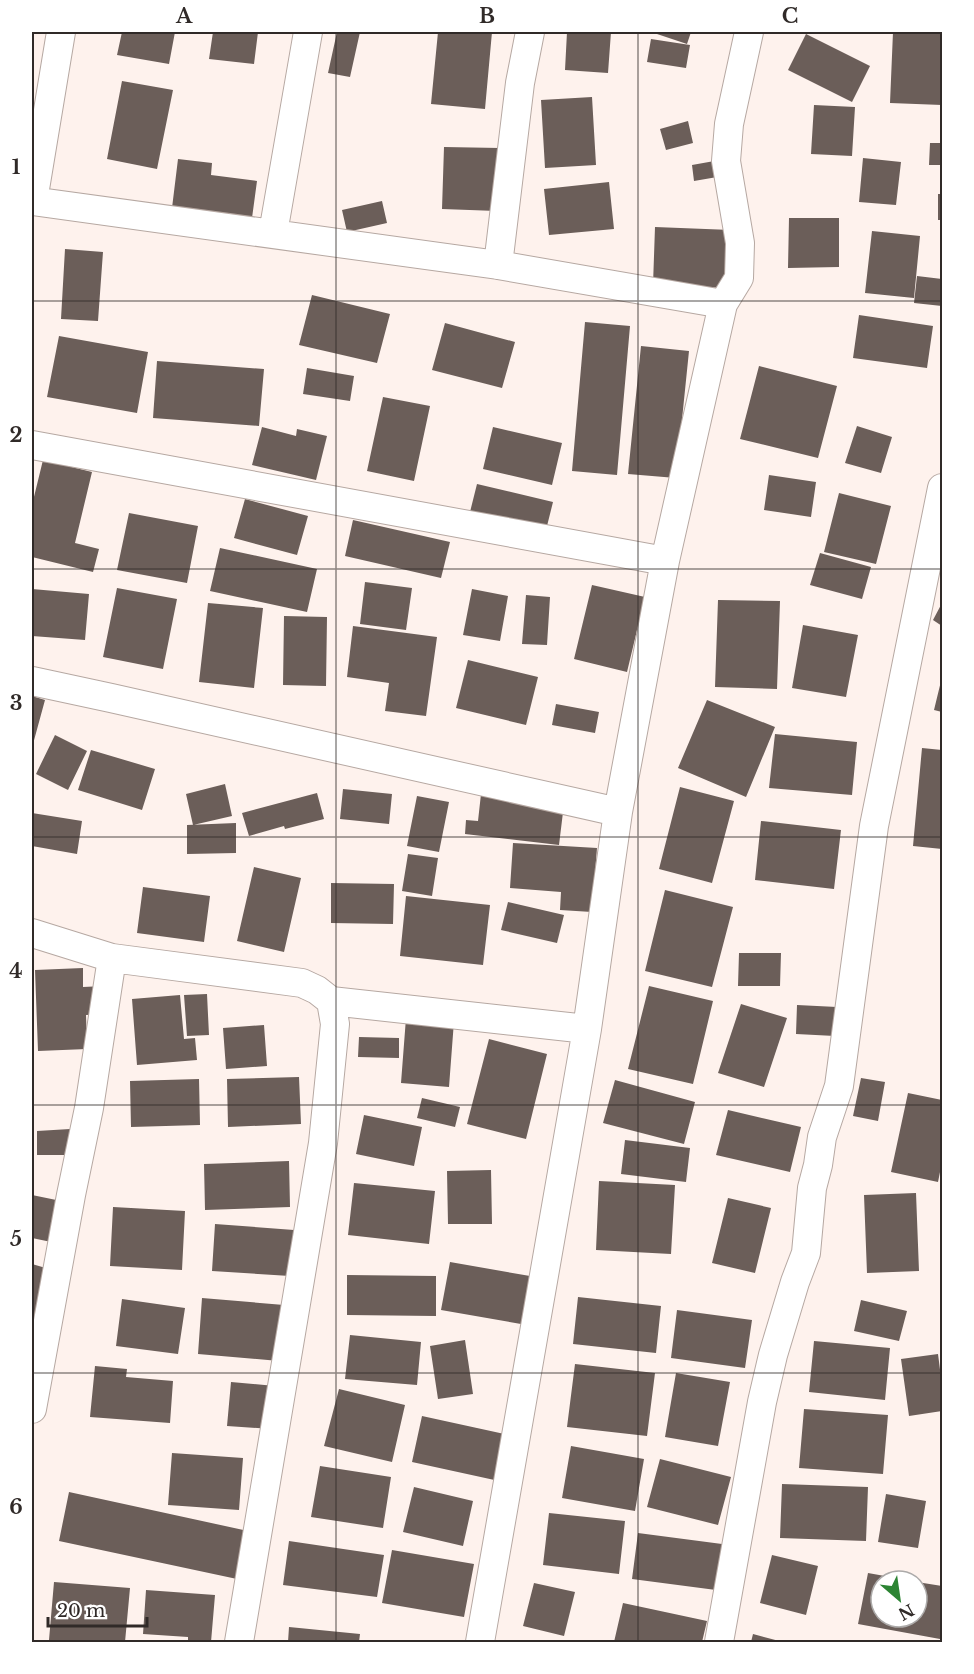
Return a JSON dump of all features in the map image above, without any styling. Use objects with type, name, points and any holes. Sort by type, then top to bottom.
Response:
[{"type":"street","points":[[61,32],[32,201],[498,265],[723,304]]},
{"type":"street","points":[[273,233],[308,32]]},
{"type":"street","points":[[498,265],[520,83],[530,32]]},
{"type":"street","points":[[480,1642],[587,1029],[618,812],[666,561],[723,304],[739,278],[741,243],[726,161],[729,124],[749,32]]},
{"type":"street","points":[[32,445],[666,561]]},
{"type":"street","points":[[719,1642],[772,1355],[806,1253],[812,1188],[822,1137],[839,1086],[874,826],[941,502]]},
{"type":"street","points":[[32,681],[618,812]]},
{"type":"street","points":[[32,933],[112,958],[302,983],[317,990],[331,1001],[587,1029]]},
{"type":"street","points":[[32,1409],[89,1108],[112,958]]},
{"type":"street","points":[[239,1642],[322,1143],[335,1024],[331,1001]]},
{"type":"building","points":[[122,32],[175,32],[169,64],[117,55]]},
{"type":"building","points":[[213,32],[258,32],[254,64],[209,59]]},
{"type":"building","points":[[337,32],[360,32],[350,77],[328,73]]},
{"type":"building","points":[[438,32],[492,32],[485,109],[431,104]]},
{"type":"building","points":[[567,32],[611,32],[608,73],[565,70]]},
{"type":"building","points":[[651,32],[691,32],[687,44]]},
{"type":"building","points":[[893,32],[942,32],[942,105],[890,103]]},
{"type":"building","points":[[806,34],[870,66],[852,102],[788,70]]},
{"type":"building","points":[[651,39],[690,45],[686,68],[647,62]]},
{"type":"building","points":[[122,81],[173,90],[157,169],[107,159]]},
{"type":"building","points":[[592,97],[596,165],[545,168],[541,100]]},
{"type":"building","points":[[814,105],[855,107],[852,156],[811,154]]},
{"type":"building","points":[[688,121],[693,143],[666,150],[660,129]]},
{"type":"building","points":[[930,143],[942,143],[942,165],[929,165]]},
{"type":"building","points":[[444,147],[500,148],[497,211],[442,209]]},
{"type":"building","points":[[863,158],[901,162],[896,205],[859,202]]},
{"type":"building","points":[[178,159],[212,163],[211,175],[257,181],[252,218],[172,208]]},
{"type":"building","points":[[720,160],[723,176],[694,181],[692,165]]},
{"type":"building","points":[[609,182],[614,229],[549,235],[544,189]]},
{"type":"building","points":[[938,194],[942,194],[942,220],[938,220]]},
{"type":"building","points":[[382,201],[387,223],[347,232],[342,210]]},
{"type":"building","points":[[789,218],[839,218],[839,267],[788,268]]},
{"type":"building","points":[[655,227],[731,230],[728,288],[653,285]]},
{"type":"building","points":[[872,231],[920,236],[914,298],[865,293]]},
{"type":"building","points":[[65,249],[103,252],[98,321],[61,319]]},
{"type":"building","points":[[917,276],[942,279],[942,306],[914,303]]},
{"type":"building","points":[[312,295],[390,314],[377,363],[299,345]]},
{"type":"building","points":[[859,315],[933,326],[927,368],[853,358]]},
{"type":"building","points":[[585,322],[630,326],[617,475],[572,471]]},
{"type":"building","points":[[445,323],[515,342],[502,388],[432,370]]},
{"type":"building","points":[[59,336],[148,352],[137,413],[47,397]]},
{"type":"building","points":[[641,346],[689,351],[676,478],[628,474]]},
{"type":"building","points":[[157,361],[264,369],[259,426],[153,418]]},
{"type":"building","points":[[759,366],[837,386],[818,458],[740,439]]},
{"type":"building","points":[[307,368],[354,376],[350,401],[303,394]]},
{"type":"building","points":[[383,397],[430,406],[414,481],[367,471]]},
{"type":"building","points":[[857,426],[892,437],[881,473],[845,463]]},
{"type":"building","points":[[262,427],[296,436],[297,429],[327,436],[316,480],[252,465]]},
{"type":"building","points":[[493,427],[562,443],[552,485],[483,469]]},
{"type":"building","points":[[43,460],[92,472],[75,543],[99,549],[93,572],[32,557],[32,505]]},
{"type":"building","points":[[769,475],[816,482],[811,517],[764,510]]},
{"type":"building","points":[[477,484],[553,502],[544,538],[468,520]]},
{"type":"building","points":[[839,493],[891,506],[876,564],[824,552]]},
{"type":"building","points":[[245,499],[308,516],[297,555],[234,538]]},
{"type":"building","points":[[129,513],[198,526],[187,583],[117,570]]},
{"type":"building","points":[[353,520],[450,542],[441,578],[345,556]]},
{"type":"building","points":[[220,548],[317,569],[307,612],[210,591]]},
{"type":"building","points":[[820,553],[871,567],[862,599],[810,585]]},
{"type":"building","points":[[365,582],[412,588],[406,630],[360,624]]},
{"type":"building","points":[[592,585],[645,597],[627,672],[574,659]]},
{"type":"building","points":[[117,588],[177,599],[163,669],[103,657]]},
{"type":"building","points":[[32,589],[89,594],[85,640],[32,636]]},
{"type":"building","points":[[472,589],[508,596],[500,641],[463,635]]},
{"type":"building","points":[[526,595],[550,597],[547,645],[522,644]]},
{"type":"building","points":[[718,600],[780,601],[777,689],[715,687]]},
{"type":"building","points":[[208,603],[263,608],[254,688],[199,682]]},
{"type":"building","points":[[942,603],[942,626],[933,620]]},
{"type":"building","points":[[284,616],[327,617],[326,686],[283,685]]},
{"type":"building","points":[[803,625],[858,635],[846,697],[792,688]]},
{"type":"building","points":[[353,626],[437,637],[426,716],[385,711],[389,683],[347,677]]},
{"type":"building","points":[[468,660],[538,677],[526,725],[456,708]]},
{"type":"building","points":[[942,677],[942,712],[934,710]]},
{"type":"building","points":[[32,696],[45,700],[33,744],[32,744]]},
{"type":"building","points":[[707,700],[775,727],[746,797],[678,768]]},
{"type":"building","points":[[556,704],[599,712],[595,733],[552,725]]},
{"type":"building","points":[[775,734],[857,742],[852,795],[769,788]]},
{"type":"building","points":[[55,735],[87,751],[68,790],[36,774]]},
{"type":"building","points":[[922,748],[942,750],[942,849],[913,846]]},
{"type":"building","points":[[91,750],[155,769],[142,810],[78,790]]},
{"type":"building","points":[[225,784],[232,816],[193,825],[186,794]]},
{"type":"building","points":[[680,787],[734,801],[712,883],[659,869]]},
{"type":"building","points":[[343,789],[392,794],[389,824],[340,819]]},
{"type":"building","points":[[317,793],[324,819],[285,829],[284,826],[249,836],[242,813]]},
{"type":"building","points":[[481,794],[564,804],[559,845],[465,834],[466,820],[478,821]]},
{"type":"building","points":[[417,796],[449,802],[439,852],[407,846]]},
{"type":"building","points":[[32,813],[82,821],[77,854],[32,846]]},
{"type":"building","points":[[761,821],[841,830],[834,889],[755,880]]},
{"type":"building","points":[[236,823],[236,853],[187,854],[187,825]]},
{"type":"building","points":[[513,843],[597,848],[592,912],[560,910],[561,892],[510,888]]},
{"type":"building","points":[[408,854],[438,858],[432,896],[402,891]]},
{"type":"building","points":[[254,867],[301,878],[284,952],[237,941]]},
{"type":"building","points":[[331,883],[394,884],[393,924],[331,923]]},
{"type":"building","points":[[143,887],[210,896],[204,942],[137,933]]},
{"type":"building","points":[[665,890],[733,907],[712,987],[645,971]]},
{"type":"building","points":[[406,896],[490,905],[483,965],[400,956]]},
{"type":"building","points":[[508,902],[564,915],[557,943],[501,930]]},
{"type":"building","points":[[739,953],[781,953],[780,986],[738,986]]},
{"type":"building","points":[[83,968],[83,987],[104,986],[105,1014],[86,1015],[87,1049],[38,1051],[35,970]]},
{"type":"building","points":[[649,986],[713,1001],[693,1084],[628,1069]]},
{"type":"building","points":[[207,994],[209,1035],[187,1036],[184,995]]},
{"type":"building","points":[[180,995],[184,1039],[195,1038],[197,1060],[137,1065],[132,999]]},
{"type":"building","points":[[741,1004],[787,1018],[764,1087],[718,1073]]},
{"type":"building","points":[[797,1005],[837,1007],[835,1036],[796,1034]]},
{"type":"building","points":[[406,1018],[454,1021],[449,1087],[401,1083]]},
{"type":"building","points":[[264,1025],[267,1066],[226,1069],[223,1028]]},
{"type":"building","points":[[359,1037],[399,1038],[399,1058],[358,1057]]},
{"type":"building","points":[[489,1039],[547,1054],[526,1139],[467,1124]]},
{"type":"building","points":[[299,1077],[301,1124],[228,1127],[227,1079]]},
{"type":"building","points":[[861,1078],[885,1082],[878,1121],[853,1116]]},
{"type":"building","points":[[199,1079],[200,1125],[131,1127],[130,1081]]},
{"type":"building","points":[[615,1080],[695,1102],[684,1144],[603,1123]]},
{"type":"building","points":[[908,1093],[942,1100],[942,1162],[938,1182],[891,1172]]},
{"type":"building","points":[[422,1098],[460,1107],[455,1127],[417,1118]]},
{"type":"building","points":[[728,1110],[801,1127],[790,1172],[716,1155]]},
{"type":"building","points":[[364,1115],[422,1127],[414,1166],[356,1154]]},
{"type":"building","points":[[70,1129],[70,1155],[37,1155],[37,1131]]},
{"type":"building","points":[[625,1140],[690,1148],[686,1182],[621,1174]]},
{"type":"building","points":[[289,1161],[290,1207],[205,1210],[204,1164]]},
{"type":"building","points":[[491,1170],[492,1224],[448,1224],[447,1171]]},
{"type":"building","points":[[599,1181],[675,1185],[671,1254],[596,1250]]},
{"type":"building","points":[[354,1183],[435,1191],[429,1244],[348,1235]]},
{"type":"building","points":[[916,1193],[919,1271],[867,1273],[864,1195]]},
{"type":"building","points":[[32,1195],[66,1202],[56,1243],[32,1238]]},
{"type":"building","points":[[728,1198],[771,1208],[755,1273],[712,1263]]},
{"type":"building","points":[[113,1207],[185,1211],[182,1270],[110,1266]]},
{"type":"building","points":[[215,1224],[294,1230],[290,1276],[212,1271]]},
{"type":"building","points":[[450,1262],[530,1276],[521,1324],[441,1310]]},
{"type":"building","points":[[32,1264],[56,1271],[44,1319],[32,1315]]},
{"type":"building","points":[[347,1275],[436,1276],[436,1316],[347,1315]]},
{"type":"building","points":[[578,1297],[661,1306],[656,1353],[573,1344]]},
{"type":"building","points":[[202,1298],[284,1305],[279,1361],[198,1354]]},
{"type":"building","points":[[122,1299],[185,1308],[178,1354],[116,1346]]},
{"type":"building","points":[[861,1300],[907,1311],[899,1341],[854,1331]]},
{"type":"building","points":[[677,1310],[752,1320],[745,1368],[671,1358]]},
{"type":"building","points":[[350,1335],[421,1342],[417,1385],[345,1379]]},
{"type":"building","points":[[465,1340],[473,1394],[438,1399],[430,1346]]},
{"type":"building","points":[[814,1341],[890,1348],[885,1400],[809,1392]]},
{"type":"building","points":[[938,1354],[942,1385],[942,1411],[909,1416],[901,1359]]},
{"type":"building","points":[[575,1364],[655,1373],[647,1436],[567,1427]]},
{"type":"building","points":[[95,1366],[127,1369],[126,1377],[173,1381],[170,1423],[90,1417]]},
{"type":"building","points":[[676,1373],[730,1382],[718,1446],[665,1437]]},
{"type":"building","points":[[231,1382],[275,1386],[271,1429],[227,1426]]},
{"type":"building","points":[[339,1389],[405,1405],[392,1462],[324,1446]]},
{"type":"building","points":[[804,1409],[888,1415],[883,1474],[799,1468]]},
{"type":"building","points":[[422,1416],[509,1435],[499,1481],[412,1462]]},
{"type":"building","points":[[571,1446],[644,1459],[635,1511],[562,1498]]},
{"type":"building","points":[[172,1453],[243,1458],[239,1510],[168,1505]]},
{"type":"building","points":[[660,1459],[731,1477],[718,1525],[647,1507]]},
{"type":"building","points":[[320,1466],[391,1477],[383,1528],[311,1517]]},
{"type":"building","points":[[782,1484],[868,1487],[866,1541],[780,1538]]},
{"type":"building","points":[[414,1487],[473,1501],[463,1546],[403,1532]]},
{"type":"building","points":[[69,1492],[248,1531],[237,1579],[59,1541]]},
{"type":"building","points":[[886,1494],[926,1501],[918,1548],[878,1542]]},
{"type":"building","points":[[549,1513],[625,1521],[619,1574],[543,1565]]},
{"type":"building","points":[[638,1533],[722,1544],[716,1590],[632,1579]]},
{"type":"building","points":[[289,1541],[384,1555],[377,1597],[283,1585]]},
{"type":"building","points":[[392,1550],[474,1564],[464,1617],[382,1603]]},
{"type":"building","points":[[772,1555],[818,1566],[806,1615],[760,1603]]},
{"type":"building","points":[[868,1573],[869,1573],[869,1626],[858,1624]]},
{"type":"building","points":[[54,1582],[130,1588],[125,1642],[49,1640]]},
{"type":"building","points":[[534,1583],[575,1592],[564,1636],[523,1626]]},
{"type":"building","points":[[929,1584],[942,1586],[940,1639],[885,1629],[929,1629]]},
{"type":"building","points":[[146,1590],[215,1595],[211,1642],[188,1642],[188,1637],[143,1634]]},
{"type":"building","points":[[623,1603],[707,1621],[702,1642],[614,1642]]},
{"type":"building","points":[[289,1627],[360,1634],[359,1642],[288,1642]]},
{"type":"building","points":[[753,1634],[783,1642],[751,1642]]}]
